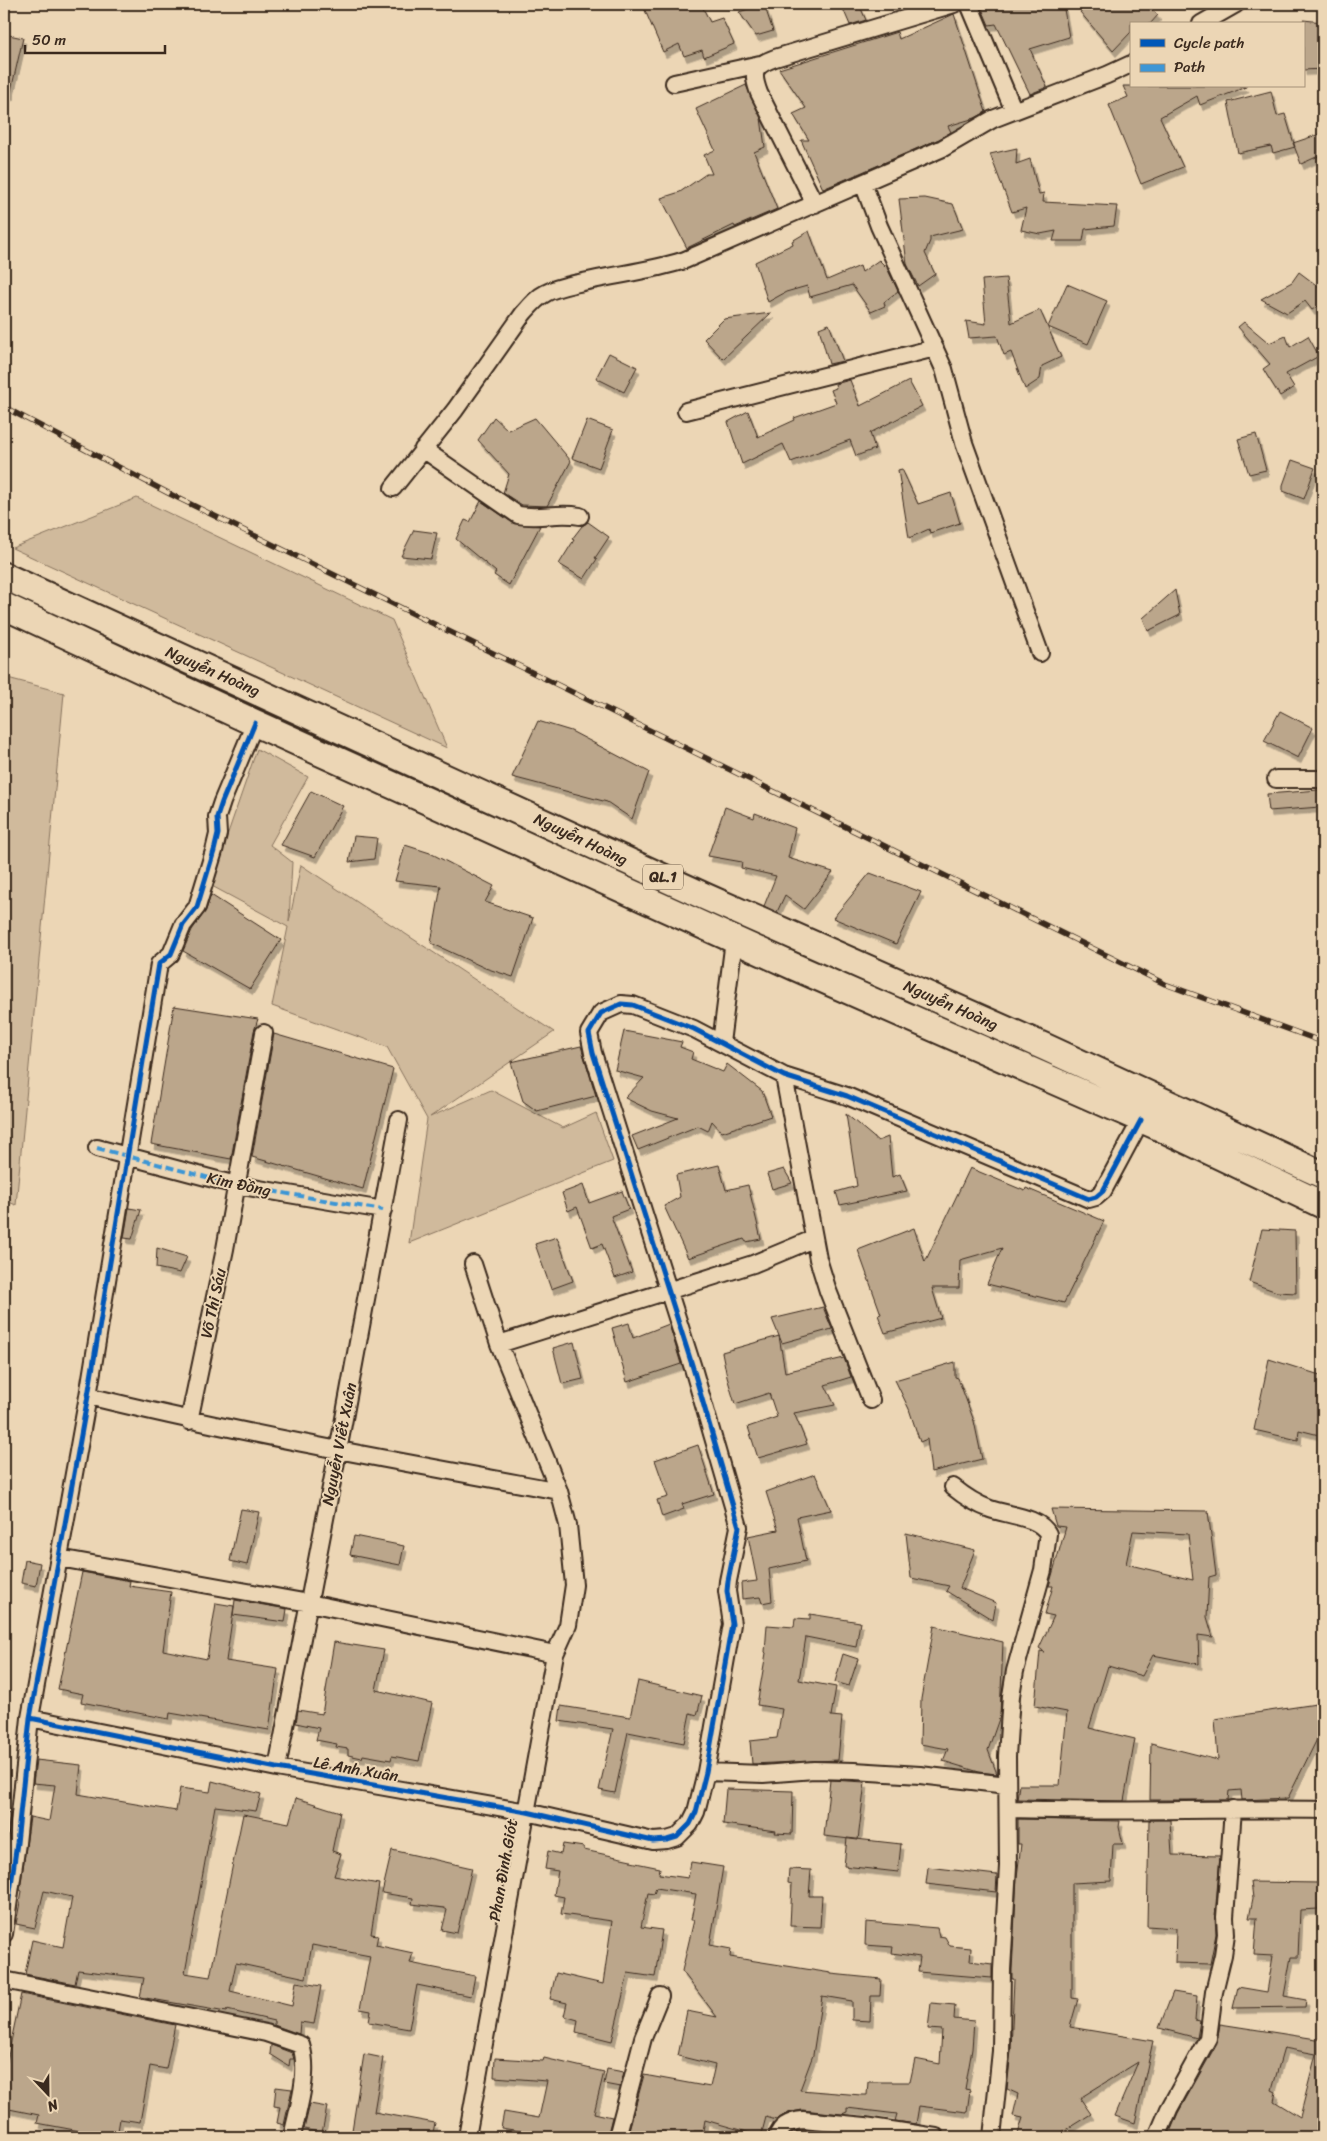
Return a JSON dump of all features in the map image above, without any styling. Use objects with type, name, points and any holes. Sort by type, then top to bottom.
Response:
[{"type":"highway","name":"Nguyễn Hoàng","points":[[4,576],[706,897],[1045,1047],[1323,1175]]},
{"type":"highway","name":"Nguyễn Hoàng","points":[[4,606],[255,723],[734,940],[1141,1120],[1323,1205]]},
{"type":"street","points":[[674,83],[760,64],[851,34],[954,4]]},
{"type":"street","points":[[969,4],[1014,111]]},
{"type":"street","points":[[1204,22],[1236,4]]},
{"type":"street","points":[[760,64],[755,70],[759,93],[815,204]]},
{"type":"street","points":[[393,488],[460,404],[523,314],[534,301],[545,293],[557,288],[608,276],[672,264],[943,148],[993,119],[1130,64]]},
{"type":"street","points":[[863,183],[879,226],[936,348],[952,395],[964,443],[1040,653]]},
{"type":"street","points":[[686,411],[936,348]]},
{"type":"street","points":[[423,449],[518,515],[534,518],[563,513],[580,516]]},
{"type":"street","points":[[4,1934],[17,1843],[30,1718],[88,1396],[159,964],[171,954],[183,925],[197,907],[218,834],[217,817],[255,723]]},
{"type":"street","points":[[1276,780],[1323,779]]},
{"type":"street","points":[[721,1043],[734,940]]},
{"type":"street","points":[[1007,1785],[920,1775],[854,1771],[814,1770],[763,1774],[706,1772],[732,1624],[727,1591],[739,1527],[706,1411],[592,1053],[589,1033],[601,1013],[611,1007],[627,1004],[633,1005],[694,1029],[784,1076],[846,1096],[1089,1199],[1096,1197],[1103,1191],[1141,1120]]},
{"type":"street","name":"Võ Thị Sáu","points":[[189,1421],[264,1033]]},
{"type":"street","points":[[784,1076],[813,1239],[828,1291],[871,1400]]},
{"type":"street","name":"Nguyễn Viết Xuân","points":[[277,1768],[399,1120]]},
{"type":"street","name":"Kim Đồng","points":[[96,1148],[236,1185],[383,1210]]},
{"type":"street","points":[[500,1344],[753,1264],[813,1239]]},
{"type":"street","name":"Phan Đình Giót","points":[[467,2137],[555,1654],[568,1625],[574,1585],[568,1525],[559,1491],[500,1344],[473,1264]]},
{"type":"street","points":[[88,1396],[189,1421],[338,1451],[559,1491]]},
{"type":"street","points":[[953,1487],[974,1502],[1041,1524],[1048,1534],[1043,1570],[1015,1671],[1011,1696],[1007,1785],[1009,1810],[1008,1866],[1002,1970],[1000,2051],[992,2137]]},
{"type":"street","points":[[59,1558],[309,1603],[555,1654]]},
{"type":"street","name":"Lê Anh Xuân","points":[[30,1718],[277,1768],[527,1812],[653,1841],[667,1840],[677,1837],[684,1832],[696,1812],[706,1772]]},
{"type":"street","points":[[1009,1810],[1094,1812],[1233,1809],[1323,1810]]},
{"type":"street","points":[[1157,2137],[1169,2109],[1208,2038],[1214,1992],[1226,1934],[1225,1917],[1233,1809]]},
{"type":"street","points":[[4,1980],[266,2033],[301,2045],[305,2057],[303,2079],[292,2137]]},
{"type":"street","points":[[617,2137],[643,2038],[660,1996]]},
{"type":"street","points":[[777,2137],[783,2127],[793,2121],[803,2120],[865,2126],[936,2137]]},
{"type":"shaded area","points":[[137,498],[392,620],[447,748],[12,548]]},
{"type":"shaded area","points":[[4,677],[64,693],[16,1205],[4,1200]]},
{"type":"shaded area","points":[[257,749],[308,777],[270,845],[292,862],[289,922],[301,865],[554,1032],[430,1117],[491,1090],[563,1128],[596,1113],[613,1161],[409,1243],[427,1119],[387,1047],[272,1006],[288,927],[210,885]]},
{"type":"building","points":[[655,4],[701,4],[710,22],[722,18],[734,44],[704,57],[702,50],[684,56],[679,44],[663,52],[644,8]]},
{"type":"building","points":[[764,4],[773,31],[756,36],[739,12]]},
{"type":"building","points":[[841,4],[859,4],[866,20],[850,25]]},
{"type":"building","points":[[982,4],[1063,4],[1069,37],[1030,49],[1047,87],[1030,94],[996,24],[989,25]]},
{"type":"building","points":[[1090,4],[1145,4],[1158,15],[1152,22],[1130,22],[1130,33],[1113,51],[1080,12]]},
{"type":"building","points":[[954,14],[986,112],[975,118],[948,126],[951,132],[939,139],[823,189],[801,140],[809,140],[793,114],[806,108],[779,69],[897,32],[899,39]]},
{"type":"building","points":[[1303,20],[1323,22],[1323,69],[1304,70]]},
{"type":"building","points":[[4,34],[23,38],[10,95],[4,95]]},
{"type":"building","points":[[746,85],[761,118],[765,147],[754,152],[777,209],[735,227],[734,225],[687,248],[661,198],[680,192],[706,174],[712,174],[704,155],[715,150],[696,109]]},
{"type":"building","points":[[1123,86],[1130,86],[1130,88],[1243,88],[1200,105],[1197,96],[1160,117],[1183,167],[1141,184],[1109,105],[1128,97]]},
{"type":"building","points":[[1271,91],[1277,116],[1285,114],[1295,147],[1273,153],[1271,146],[1238,153],[1228,102]]},
{"type":"building","points":[[1323,133],[1323,154],[1301,164],[1293,143]]},
{"type":"building","points":[[1017,148],[1016,164],[1030,159],[1039,194],[1044,193],[1043,202],[1117,206],[1114,226],[1085,229],[1083,241],[1053,241],[1056,231],[1040,234],[1021,230],[1026,208],[1012,212],[990,154]]},
{"type":"building","points":[[925,198],[953,204],[963,229],[930,237],[925,253],[935,274],[918,286],[907,264],[899,199]]},
{"type":"building","points":[[809,231],[827,280],[860,266],[862,272],[879,260],[887,268],[898,291],[884,302],[885,306],[871,312],[852,285],[810,297],[807,286],[786,292],[768,302],[755,262],[793,244],[792,241]]},
{"type":"building","points":[[1299,272],[1323,290],[1323,303],[1312,310],[1305,301],[1287,313],[1261,299],[1292,282]]},
{"type":"building","points":[[1006,278],[1011,323],[1040,310],[1061,357],[1042,366],[1040,379],[1025,389],[1011,352],[1004,355],[997,336],[969,338],[966,321],[986,324],[982,280]]},
{"type":"building","points":[[1067,284],[1107,301],[1088,344],[1048,327]]},
{"type":"building","points":[[771,313],[723,359],[704,339],[724,319]]},
{"type":"building","points":[[1244,322],[1269,343],[1286,336],[1290,347],[1308,336],[1319,356],[1286,374],[1294,387],[1280,396],[1263,369],[1270,364],[1238,327]]},
{"type":"building","points":[[829,324],[843,361],[829,364],[819,328]]},
{"type":"building","points":[[609,353],[637,367],[624,392],[596,378]]},
{"type":"building","points":[[850,380],[860,406],[909,381],[922,406],[870,433],[875,449],[856,456],[850,440],[791,462],[783,444],[742,464],[728,422],[748,411],[758,437],[795,420],[794,418],[836,403],[831,390],[836,388],[835,384]]},
{"type":"building","points":[[494,417],[508,430],[535,418],[571,461],[547,506],[522,505],[503,493],[509,474],[478,440]]},
{"type":"building","points":[[587,420],[613,430],[599,468],[572,458]]},
{"type":"building","points":[[1256,434],[1266,470],[1249,474],[1238,439]]},
{"type":"building","points":[[1292,460],[1315,468],[1304,499],[1283,491],[1283,485]]},
{"type":"building","points":[[902,469],[918,504],[951,493],[960,523],[930,533],[929,529],[909,538],[898,470]]},
{"type":"building","points":[[481,501],[513,523],[540,526],[509,585],[494,575],[496,572],[456,539],[465,520],[470,522]]},
{"type":"building","points":[[588,522],[609,537],[584,579],[559,564],[574,540],[572,539],[582,526]]},
{"type":"building","points":[[414,530],[437,533],[431,559],[401,556]]},
{"type":"building","points":[[1175,590],[1180,615],[1148,631],[1143,618]]},
{"type":"building","points":[[1280,711],[1313,728],[1298,758],[1264,741]]},
{"type":"building","points":[[538,721],[571,731],[649,772],[632,819],[607,802],[512,777]]},
{"type":"building","points":[[1319,790],[1320,807],[1269,811],[1267,794]]},
{"type":"building","points":[[311,791],[343,806],[315,857],[281,845]]},
{"type":"building","points":[[725,807],[754,818],[755,813],[795,828],[788,858],[833,872],[804,909],[785,895],[777,912],[764,906],[776,876],[741,868],[742,862],[708,856]]},
{"type":"building","points":[[354,836],[377,838],[374,859],[349,862]]},
{"type":"building","points":[[405,845],[430,853],[494,886],[485,902],[533,918],[513,977],[485,968],[431,943],[441,886],[395,881]]},
{"type":"building","points":[[870,873],[921,892],[896,944],[833,918]]},
{"type":"building","points":[[211,895],[281,940],[250,989],[183,951],[192,930],[206,910]]},
{"type":"building","points":[[174,1006],[258,1019],[254,1031],[231,1159],[151,1144]]},
{"type":"building","points":[[624,1031],[682,1042],[680,1047],[693,1052],[691,1059],[723,1072],[727,1064],[762,1091],[771,1116],[722,1132],[712,1121],[708,1131],[698,1126],[638,1150],[632,1136],[678,1118],[652,1111],[625,1098],[644,1078],[615,1070]]},
{"type":"building","points":[[274,1034],[393,1069],[363,1189],[252,1157]]},
{"type":"building","points":[[581,1046],[596,1096],[537,1111],[523,1101],[511,1062]]},
{"type":"building","points":[[846,1114],[878,1141],[888,1137],[892,1177],[900,1174],[907,1191],[840,1205],[836,1192],[857,1186]]},
{"type":"building","points":[[719,1165],[726,1190],[748,1185],[761,1239],[746,1242],[744,1239],[688,1258],[664,1206],[680,1197],[676,1175]]},
{"type":"building","points":[[970,1168],[1025,1191],[1026,1188],[1104,1221],[1064,1303],[987,1284],[1002,1248],[960,1260],[959,1288],[932,1288],[941,1318],[885,1333],[878,1315],[881,1314],[858,1250],[914,1228],[925,1262]]},
{"type":"building","points":[[784,1169],[792,1183],[772,1189],[767,1174]]},
{"type":"building","points":[[583,1185],[589,1203],[622,1191],[629,1209],[611,1216],[632,1272],[615,1278],[602,1244],[592,1248],[577,1207],[568,1211],[562,1193]]},
{"type":"building","points":[[129,1208],[141,1210],[132,1239],[124,1238]]},
{"type":"building","points":[[1262,1229],[1295,1231],[1296,1293],[1277,1292],[1249,1282]]},
{"type":"building","points":[[557,1237],[573,1281],[551,1289],[535,1244]]},
{"type":"building","points":[[157,1248],[187,1257],[180,1273],[156,1268]]},
{"type":"building","points":[[823,1307],[832,1329],[782,1343],[772,1319]]},
{"type":"building","points":[[629,1323],[633,1338],[669,1324],[681,1364],[627,1382],[612,1328]]},
{"type":"building","points":[[779,1336],[785,1372],[844,1358],[851,1377],[825,1385],[835,1405],[794,1413],[807,1444],[758,1458],[748,1427],[777,1417],[769,1393],[735,1404],[722,1352]]},
{"type":"building","points":[[574,1342],[583,1379],[562,1384],[553,1348]]},
{"type":"building","points":[[1269,1359],[1323,1376],[1323,1436],[1299,1430],[1298,1440],[1254,1430]]},
{"type":"building","points":[[955,1362],[955,1377],[958,1378],[974,1421],[982,1459],[931,1472],[927,1439],[920,1442],[909,1409],[895,1380]]},
{"type":"building","points":[[698,1445],[714,1494],[682,1504],[684,1509],[662,1517],[657,1500],[668,1497],[655,1460]]},
{"type":"building","points":[[815,1474],[831,1510],[797,1517],[806,1561],[769,1569],[772,1601],[762,1603],[760,1597],[742,1599],[741,1583],[757,1581],[748,1536],[778,1530],[766,1492]]},
{"type":"building","points":[[241,1509],[259,1512],[247,1565],[230,1561]]},
{"type":"building","points":[[1051,1509],[1208,1511],[1216,1575],[1209,1577],[1207,1617],[1213,1637],[1198,1635],[1199,1664],[1153,1655],[1142,1676],[1108,1666],[1089,1728],[1135,1739],[1124,1801],[1017,1799],[1019,1785],[1060,1785],[1067,1712],[1035,1706],[1040,1651],[1045,1652],[1039,1648],[1054,1616],[1045,1614],[1053,1586],[1049,1586],[1066,1527],[1056,1526]],"holes":[[[1133,1531],[1188,1534],[1193,1580],[1126,1564]]]},
{"type":"building","points":[[906,1533],[975,1550],[960,1588],[996,1603],[993,1620],[946,1591],[949,1586],[911,1578]]},
{"type":"building","points":[[354,1536],[404,1546],[400,1565],[350,1555]]},
{"type":"building","points":[[25,1560],[40,1563],[36,1586],[21,1583]]},
{"type":"building","points":[[82,1572],[130,1581],[129,1586],[171,1592],[163,1650],[207,1659],[216,1603],[234,1606],[226,1661],[278,1669],[269,1730],[170,1713],[169,1719],[81,1702],[83,1694],[58,1689]]},
{"type":"building","points":[[235,1600],[287,1609],[285,1622],[233,1615]]},
{"type":"building","points":[[810,1614],[860,1622],[856,1647],[806,1637],[799,1680],[836,1687],[831,1716],[842,1717],[838,1760],[752,1764],[750,1741],[777,1738],[782,1709],[757,1705],[766,1653],[767,1625],[794,1627],[795,1618],[810,1619]]},
{"type":"building","points":[[934,1626],[1003,1642],[1000,1716],[988,1750],[997,1774],[979,1772],[943,1761],[948,1749],[920,1744],[921,1699]]},
{"type":"building","points":[[334,1642],[384,1650],[376,1690],[432,1703],[419,1761],[392,1756],[391,1760],[363,1755],[362,1758],[348,1755],[348,1749],[336,1747],[337,1744],[316,1740],[319,1728],[296,1723],[298,1710],[322,1714]]},
{"type":"building","points":[[843,1654],[858,1659],[849,1686],[835,1682]]},
{"type":"building","points":[[638,1681],[702,1696],[697,1715],[690,1713],[684,1743],[628,1732],[615,1793],[599,1790],[613,1729],[559,1721],[561,1706],[630,1717]]},
{"type":"building","points":[[1323,1703],[1323,1727],[1288,1798],[1242,1800],[1241,1790],[1229,1791],[1228,1800],[1150,1800],[1151,1743],[1218,1760],[1215,1719]]},
{"type":"building","points":[[36,1760],[81,1765],[78,1794],[176,1811],[180,1788],[210,1792],[212,1781],[261,1794],[256,1811],[215,1806],[185,1973],[210,1977],[243,1814],[289,1823],[296,1798],[340,1812],[332,1851],[341,1854],[334,1876],[379,1884],[371,1934],[378,1935],[376,1945],[413,1953],[410,1963],[475,1976],[471,1996],[417,1985],[409,2029],[369,2022],[371,2011],[360,2009],[370,1956],[312,1945],[306,1978],[236,1963],[230,1991],[292,2006],[296,1982],[321,1986],[314,2024],[300,2022],[299,2034],[274,2025],[274,2021],[227,2010],[226,2012],[140,1997],[144,1978],[78,1970],[75,1984],[25,1974],[32,1940],[63,1947],[72,1897],[44,1891],[35,1928],[16,1924],[22,1891],[20,1890],[30,1817],[49,1821],[55,1785],[33,1783]]},
{"type":"building","points":[[830,1780],[865,1782],[858,1840],[824,1836]]},
{"type":"building","points":[[726,1789],[793,1791],[792,1834],[723,1824]]},
{"type":"building","points":[[4,1811],[10,1813],[4,1865]]},
{"type":"building","points":[[1018,1819],[1120,1821],[1119,1827],[1123,1844],[1113,1844],[1111,1881],[1072,1883],[1072,1998],[1078,1999],[1070,2027],[1153,2041],[1135,2123],[1115,2116],[1138,2062],[1080,2098],[1091,2114],[1054,2137],[1017,2137],[1023,2118],[1013,2116],[1018,2094],[1007,2089],[1011,2051],[1014,1979],[1012,1979],[1012,1970],[1017,1877],[1021,1844],[1018,1844]]},
{"type":"building","points":[[1149,1820],[1170,1820],[1172,1855],[1220,1856],[1215,1916],[1216,1934],[1210,1964],[1175,1963],[1176,1928],[1147,1926]]},
{"type":"building","points":[[847,1838],[901,1844],[898,1872],[844,1866]]},
{"type":"building","points":[[563,1844],[584,1847],[584,1850],[660,1868],[659,1874],[688,1878],[691,1862],[723,1867],[710,1945],[731,1949],[730,1957],[831,1974],[881,1979],[880,1996],[871,1996],[870,2021],[852,2020],[852,2001],[822,1996],[813,2055],[800,2090],[867,2095],[868,2082],[910,2082],[915,2059],[940,2064],[942,2030],[928,2029],[931,2003],[955,2005],[954,2019],[974,2021],[972,2049],[965,2089],[970,2090],[967,2112],[919,2106],[916,2124],[895,2121],[897,2114],[847,2108],[847,2112],[842,2114],[802,2110],[787,2113],[776,2120],[766,2117],[761,2136],[705,2120],[703,2131],[694,2131],[693,2137],[668,2137],[652,2134],[652,2137],[627,2137],[644,2075],[710,2087],[715,2065],[678,2056],[687,2011],[717,2017],[682,1971],[694,1920],[691,1920],[696,1894],[656,1888],[654,1894],[648,1893],[641,1927],[662,1930],[655,1977],[628,1973],[612,2041],[576,2032],[578,2020],[564,2016],[567,2003],[550,1999],[556,1973],[603,1984],[612,1921],[561,1914],[564,1897],[554,1895],[558,1871],[545,1869],[548,1851],[561,1854]]},
{"type":"building","points":[[392,1850],[472,1868],[457,1933],[442,1930],[447,1910],[444,1908],[412,1904],[413,1898],[382,1893]]},
{"type":"building","points":[[928,1867],[997,1875],[996,1892],[926,1884]]},
{"type":"building","points":[[789,1869],[811,1870],[809,1896],[822,1896],[820,1927],[790,1926],[792,1884],[788,1883]]},
{"type":"building","points":[[1251,1882],[1320,1883],[1318,1909],[1300,1910],[1298,1957],[1291,1957],[1284,1996],[1306,2000],[1305,2007],[1233,2008],[1238,1987],[1267,1992],[1273,1956],[1254,1955],[1257,1918],[1249,1918],[1253,1898]]},
{"type":"building","points":[[866,1922],[937,1928],[939,1936],[945,1937],[950,1946],[971,1948],[970,1961],[992,1964],[992,1978],[918,1972],[920,1957],[892,1953],[893,1947],[865,1945]]},
{"type":"building","points":[[1173,1992],[1197,1996],[1195,2020],[1200,2021],[1197,2038],[1159,2028]]},
{"type":"building","points":[[21,1994],[175,2025],[166,2069],[150,2066],[140,2122],[120,2119],[117,2137],[95,2137],[96,2134],[37,2123],[39,2115],[4,2108],[4,2075]]},
{"type":"building","points":[[1220,2024],[1323,2040],[1323,2137],[1168,2137],[1178,2113],[1217,2043]],"holes":[[[1284,2048],[1316,2054],[1300,2117],[1274,2101],[1276,2092],[1272,2090]]]},
{"type":"building","points":[[271,2045],[292,2053],[294,2059],[290,2059],[289,2066],[270,2054]]},
{"type":"building","points":[[364,2054],[383,2058],[374,2112],[435,2123],[432,2137],[351,2137]]},
{"type":"building","points":[[495,2058],[543,2061],[544,2058],[604,2072],[594,2113],[612,2117],[607,2137],[532,2137],[532,2133],[501,2128],[504,2112],[539,2118],[547,2081],[494,2077]]},
{"type":"building","points":[[607,2069],[624,2072],[620,2087],[604,2084]]},
{"type":"building","points":[[276,2087],[292,2089],[284,2125],[277,2123],[280,2107],[274,2106]]},
{"type":"building","points":[[310,2104],[327,2107],[322,2133],[304,2129]]},
{"type":"building","points":[[803,2130],[835,2133],[834,2137],[794,2137],[795,2132]]},
{"type":"railway","points":[[4,407],[170,494],[1165,984],[1323,1042]]},
{"type":"marked path","points":[[97,1148],[236,1185],[383,1210]]},
{"type":"cycle path","points":[[4,1934],[17,1843],[30,1718],[88,1396],[159,964],[171,954],[183,925],[197,907],[218,834],[217,817],[255,723]]},
{"type":"cycle path","points":[[30,1718],[277,1768],[527,1812],[653,1841],[677,1837],[690,1824],[696,1812],[706,1772],[732,1624],[727,1591],[739,1527],[693,1368],[593,1053],[589,1033],[601,1013],[621,1004],[633,1005],[694,1029],[784,1076],[847,1096],[1089,1199],[1096,1197],[1103,1191],[1141,1120]]}]
